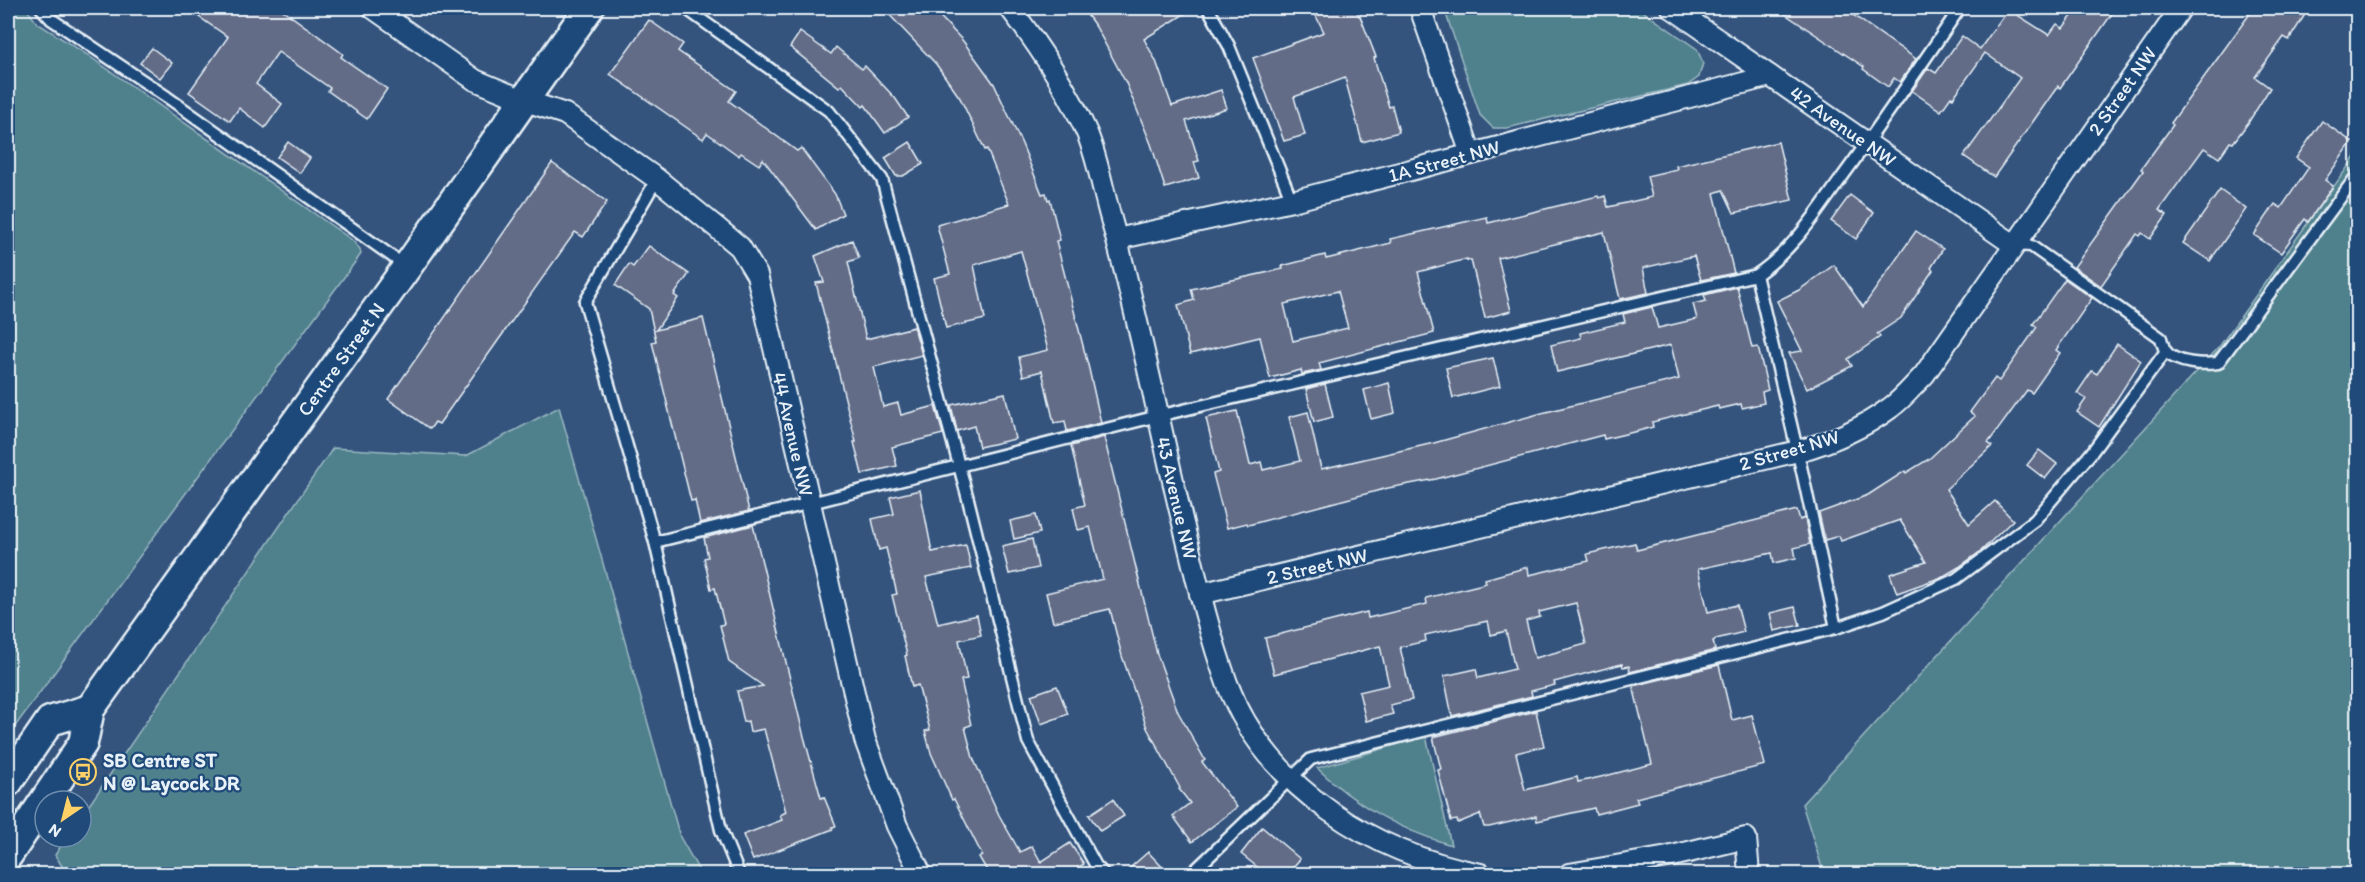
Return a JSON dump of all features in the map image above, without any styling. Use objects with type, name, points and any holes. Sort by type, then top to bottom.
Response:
[{"type":"main road","name":"Centre Street N","points":[[8,855],[83,742],[90,709],[407,267],[589,8]]},
{"type":"main road","points":[[8,782],[50,721],[90,709]]},
{"type":"street","name":"44 Avenue NW","points":[[373,8],[476,80],[523,100],[565,114],[657,179],[740,247],[757,275],[865,740],[897,826],[921,874]]},
{"type":"street","name":"43 Avenue NW","points":[[1010,8],[1053,69],[1088,135],[1117,239],[1200,594],[1228,684],[1240,709],[1271,756],[1290,777],[1336,815],[1387,845],[1417,858],[1481,874]]},
{"type":"street","points":[[1420,8],[1471,154]]},
{"type":"street","name":"42 Avenue NW","points":[[1672,8],[2014,245]]},
{"type":"street","name":"2 Street NW","points":[[1200,594],[1822,445],[1858,428],[1892,407],[1924,375],[2181,8]]},
{"type":"street","name":"1A Street NW","points":[[1117,239],[1292,201],[1770,76]]},
{"type":"street","points":[[1569,874],[1668,857],[1746,838],[1749,874]]},
{"type":"lane","points":[[40,8],[51,19],[168,97],[407,267]]},
{"type":"lane","points":[[685,8],[829,111],[882,179],[960,465],[1028,741],[1096,866],[1104,874]]},
{"type":"lane","points":[[1208,8],[1229,46],[1292,201]]},
{"type":"lane","points":[[655,543],[1158,416],[1756,275],[1776,262],[1794,243],[1867,143],[1960,8]]},
{"type":"lane","points":[[2014,245],[2031,246],[2161,338],[2166,351],[2177,358],[2204,365],[2218,363],[2358,174]]},
{"type":"lane","points":[[657,179],[585,302],[655,543],[721,830],[739,874]]},
{"type":"lane","points":[[1756,275],[1798,451],[1836,628]]},
{"type":"lane","points":[[1191,874],[1311,759],[1836,628],[1883,612],[1956,579],[2035,520],[2092,452],[2166,351]]},
{"type":"green space","points":[[8,8],[26,8],[37,23],[86,54],[352,240],[360,249],[361,254],[8,736]]},
{"type":"green space","points":[[1444,8],[1638,8],[1697,49],[1703,63],[1699,77],[1688,85],[1507,128],[1493,128],[1480,115]]},
{"type":"green space","points":[[2357,154],[2357,874],[1824,874],[1802,804],[2219,347]]},
{"type":"green space","points":[[559,407],[680,837],[701,874],[67,874],[55,855],[59,849],[93,849],[93,799],[333,448],[466,456]]},
{"type":"green space","points":[[1426,736],[1451,845],[1414,832],[1379,815],[1347,794],[1317,768]]},
{"type":"building","points":[[186,8],[280,8],[343,54],[341,57],[387,89],[367,119],[328,91],[330,88],[278,52],[256,84],[282,104],[265,128],[239,108],[230,121],[189,92],[228,37]]},
{"type":"building","points":[[883,8],[932,8],[963,41],[994,84],[1042,194],[1046,193],[1048,200],[1050,199],[1060,240],[1056,241],[1101,423],[1067,431],[1065,421],[1054,423],[1042,371],[1023,376],[1019,357],[1048,350],[1021,251],[974,265],[985,319],[946,328],[934,278],[950,274],[937,225],[1009,204],[987,149],[985,150],[960,98],[936,64]]},
{"type":"building","points":[[1082,8],[1194,8],[1144,39],[1156,61],[1172,106],[1221,90],[1227,108],[1186,121],[1199,161],[1194,162],[1199,178],[1165,188],[1151,144],[1126,83],[1096,27]]},
{"type":"building","points":[[1312,8],[1355,8],[1376,57],[1374,58],[1389,107],[1392,106],[1399,132],[1362,142],[1345,78],[1294,97],[1305,135],[1284,141],[1253,58],[1324,32]]},
{"type":"building","points":[[1776,8],[1843,8],[1916,59],[1900,82],[1894,78],[1888,87],[1863,69],[1864,67]]},
{"type":"building","points":[[2078,8],[2116,8],[1994,177],[1964,156],[2020,78],[1985,53],[1941,111],[1912,91],[1928,68],[1936,73],[1962,36],[1980,49],[2008,9],[2049,35],[2057,24],[2063,28]]},
{"type":"building","points":[[2254,8],[2309,8],[2289,40],[2284,37],[2255,77],[2270,88],[2248,123],[2219,158],[2204,148],[2159,210],[2167,215],[2150,239],[2142,233],[2140,236],[2137,234],[2101,286],[2074,267],[2143,171],[2141,169],[2173,125],[2171,123]]},
{"type":"building","points":[[649,20],[683,44],[678,51],[736,91],[729,101],[797,151],[801,148],[835,194],[843,214],[816,230],[763,159],[759,165],[741,153],[739,156],[707,133],[703,139],[610,74]]},
{"type":"building","points":[[800,32],[831,54],[836,47],[862,69],[865,66],[895,98],[908,117],[885,133],[865,105],[863,107],[842,85],[839,87],[790,47]]},
{"type":"building","points":[[152,48],[172,63],[160,78],[140,63]]},
{"type":"building","points":[[2322,121],[2352,142],[2325,180],[2333,186],[2308,222],[2305,219],[2281,253],[2254,235],[2275,204],[2281,208],[2309,167],[2296,158]]},
{"type":"building","points":[[288,142],[310,158],[300,173],[277,157]]},
{"type":"building","points":[[910,142],[923,164],[903,176],[896,176],[885,158]]},
{"type":"building","points":[[1778,142],[1792,200],[1734,213],[1723,190],[1714,193],[1734,273],[1701,280],[1694,256],[1643,268],[1648,293],[1620,299],[1604,232],[1498,258],[1511,311],[1485,318],[1471,260],[1467,261],[1467,259],[1418,272],[1434,333],[1319,363],[1321,370],[1302,374],[1301,370],[1270,378],[1260,337],[1190,354],[1178,305],[1194,300],[1191,289],[1283,269],[1282,266],[1325,255],[1326,259],[1391,243],[1390,239],[1487,217],[1488,223],[1598,196],[1599,198],[1605,196],[1608,207],[1652,197],[1647,176],[1677,169],[1676,166]],"holes":[[[1338,291],[1348,328],[1293,341],[1284,304]]]},
{"type":"building","points":[[552,163],[607,202],[583,237],[575,232],[439,424],[435,422],[430,429],[388,399]]},
{"type":"building","points":[[2220,190],[2246,209],[2210,261],[2183,243]]},
{"type":"building","points":[[1850,195],[1874,213],[1856,239],[1831,221]]},
{"type":"building","points":[[1916,231],[1943,249],[1931,268],[1933,270],[1901,318],[1877,334],[1880,337],[1848,359],[1852,366],[1807,389],[1789,353],[1802,351],[1777,301],[1799,290],[1834,265],[1863,307]]},
{"type":"building","points":[[852,240],[859,258],[848,262],[866,339],[914,327],[922,355],[874,367],[883,407],[898,403],[901,415],[935,406],[943,434],[892,447],[897,466],[862,474],[816,283],[824,282],[815,256]]},
{"type":"building","points":[[649,246],[689,274],[674,295],[678,298],[656,330],[703,318],[749,511],[700,523],[695,500],[691,501],[652,342],[656,341],[649,309],[615,285],[629,264],[633,267]]},
{"type":"building","points":[[2065,279],[2092,298],[2056,350],[2060,353],[2032,393],[2027,390],[1988,443],[1992,446],[1946,489],[1969,524],[1995,501],[2013,520],[1981,551],[1959,567],[1942,577],[1897,593],[1890,574],[1926,562],[1900,520],[1841,541],[1839,536],[1825,540],[1819,513],[1868,495],[1905,471],[1906,473],[1929,459],[1975,416],[1970,412],[1995,378],[1999,381],[2037,327],[2033,324]]},
{"type":"building","points":[[1737,287],[1752,348],[1758,347],[1762,364],[1768,390],[1762,392],[1764,403],[1742,408],[1741,404],[1719,409],[1718,406],[1652,422],[1653,427],[1642,430],[1604,439],[1603,435],[1436,479],[1388,488],[1248,525],[1247,523],[1227,528],[1213,474],[1219,472],[1206,418],[1237,411],[1250,465],[1261,462],[1263,470],[1300,461],[1289,417],[1308,412],[1321,469],[1434,443],[1679,379],[1671,345],[1557,372],[1551,345],[1581,338],[1580,333],[1625,322],[1623,314],[1652,307],[1658,328],[1697,319],[1693,304],[1706,301],[1704,295]]},
{"type":"building","points":[[2117,344],[2141,361],[2099,427],[2077,412],[2086,399],[2077,393],[2092,371],[2097,374]]},
{"type":"building","points":[[1493,358],[1500,386],[1453,398],[1446,368]]},
{"type":"building","points":[[1389,383],[1395,413],[1371,419],[1364,390]]},
{"type":"building","points":[[1325,384],[1333,417],[1314,422],[1306,389]]},
{"type":"building","points":[[1005,393],[1015,439],[979,447],[974,426],[957,431],[951,405]]},
{"type":"building","points":[[1104,437],[1157,654],[1178,712],[1205,760],[1202,762],[1237,807],[1192,842],[1173,816],[1190,803],[1179,789],[1147,728],[1122,656],[1110,609],[1053,622],[1046,593],[1103,579],[1090,527],[1078,530],[1073,508],[1085,505],[1071,446]]},
{"type":"building","points":[[2039,450],[2057,464],[2045,479],[2027,465]]},
{"type":"building","points":[[920,490],[932,552],[966,545],[971,568],[926,577],[938,624],[977,615],[981,635],[959,640],[967,679],[961,680],[971,725],[965,727],[973,758],[999,815],[1020,852],[1032,846],[1041,862],[1070,843],[1084,864],[1068,874],[989,874],[979,857],[982,855],[954,799],[952,800],[931,753],[925,731],[930,730],[918,685],[912,687],[905,656],[907,655],[892,595],[897,594],[886,548],[879,550],[872,519],[894,514],[890,497]]},
{"type":"building","points":[[1797,510],[1800,520],[1805,518],[1810,544],[1794,548],[1796,558],[1774,563],[1772,553],[1698,569],[1708,612],[1737,605],[1744,632],[1716,639],[1713,641],[1715,650],[1630,672],[1629,666],[1623,667],[1622,664],[1554,682],[1555,685],[1531,691],[1532,696],[1452,716],[1444,676],[1476,669],[1478,678],[1515,669],[1506,631],[1491,635],[1488,621],[1425,635],[1426,641],[1400,647],[1412,700],[1390,705],[1393,714],[1366,721],[1359,692],[1389,685],[1380,646],[1274,674],[1265,638],[1367,612],[1368,618],[1427,604],[1426,598],[1486,583],[1485,579],[1528,567],[1529,575],[1589,561],[1587,554],[1635,543],[1637,550]],"holes":[[[1576,603],[1586,644],[1535,658],[1526,621],[1540,617],[1539,612]]]},
{"type":"building","points":[[1036,515],[1040,533],[1014,539],[1010,521]]},
{"type":"building","points":[[753,525],[803,733],[821,798],[824,797],[836,826],[753,860],[743,835],[782,820],[780,815],[786,812],[764,729],[750,732],[748,721],[744,722],[737,691],[763,686],[729,662],[720,625],[724,624],[715,588],[711,589],[704,558],[708,557],[704,538]]},
{"type":"building","points":[[1032,539],[1038,568],[1009,574],[1002,546]]},
{"type":"building","points":[[1795,607],[1800,625],[1774,631],[1770,613]]},
{"type":"building","points":[[1719,665],[1732,720],[1752,715],[1765,765],[1636,798],[1638,803],[1596,814],[1594,808],[1537,821],[1536,816],[1489,827],[1484,827],[1480,814],[1458,823],[1457,820],[1451,821],[1438,770],[1441,769],[1433,737],[1536,711],[1544,746],[1516,753],[1525,790],[1577,777],[1578,782],[1605,776],[1652,764],[1633,686]]},
{"type":"building","points":[[1057,686],[1068,714],[1041,724],[1031,695]]},
{"type":"building","points":[[1113,799],[1124,816],[1100,831],[1089,815]]},
{"type":"building","points":[[1262,827],[1300,859],[1287,874],[1266,874],[1241,854]]},
{"type":"building","points":[[1148,852],[1169,874],[1123,874]]},
{"type":"place","name":"SB Centre ST N @ Laycock DR","points":[[83,772]]}]
